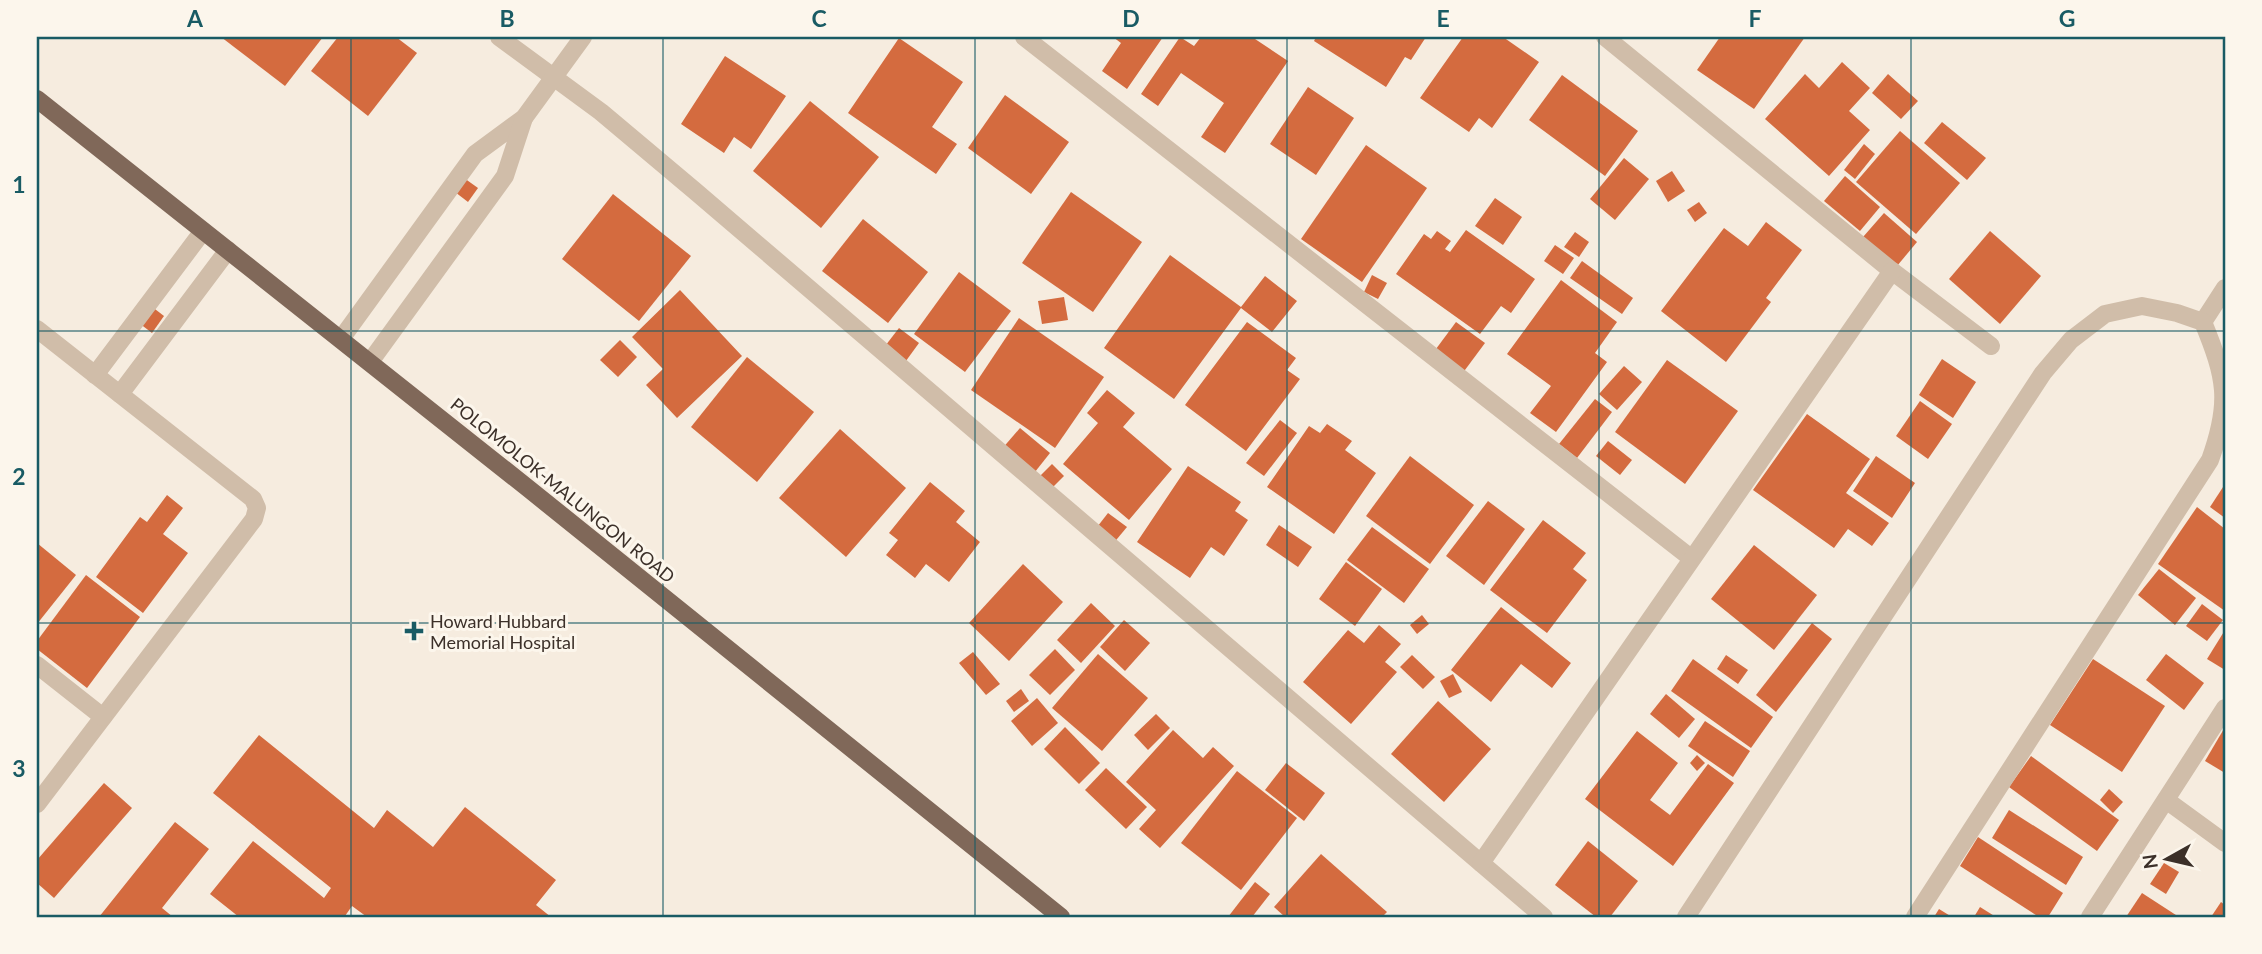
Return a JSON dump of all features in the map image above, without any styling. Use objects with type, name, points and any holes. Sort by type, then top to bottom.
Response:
[{"type":"main road","name":"POLOMOLOK-MALUNGON ROAD","points":[[37,99],[370,362],[1061,917]]},
{"type":"street","points":[[499,37],[554,77],[695,191],[1544,917]]},
{"type":"street","points":[[341,340],[475,154],[524,118],[583,37]]},
{"type":"street","points":[[1024,37],[1691,558]]},
{"type":"street","points":[[1605,37],[1892,271],[1991,346]]},
{"type":"street","points":[[370,362],[505,176],[524,118]]},
{"type":"street","points":[[95,375],[203,231]]},
{"type":"street","points":[[120,394],[228,250]]},
{"type":"street","points":[[1481,863],[1892,271]]},
{"type":"street","points":[[2203,322],[2225,288]]},
{"type":"street","points":[[1686,917],[2043,373],[2064,348],[2105,314],[2142,306],[2177,313],[2203,322],[2218,358],[2224,391],[2222,427],[2210,460],[1915,917]]},
{"type":"street","points":[[37,329],[253,499],[257,508],[254,519],[37,804]]},
{"type":"street","points":[[37,664],[103,717]]},
{"type":"street","points":[[2090,917],[2225,708]]},
{"type":"street","points":[[2166,800],[2225,843]]},
{"type":"building","points":[[221,37],[323,37],[285,86]]},
{"type":"building","points":[[338,37],[396,37],[417,53],[368,116],[311,71]]},
{"type":"building","points":[[1113,37],[1163,37],[1127,89],[1102,71],[1121,43]]},
{"type":"building","points":[[1180,37],[1194,46],[1201,37],[1252,37],[1288,61],[1225,153],[1201,137],[1224,103],[1181,73],[1158,106],[1141,94]]},
{"type":"building","points":[[1316,37],[1426,37],[1411,60],[1405,57],[1386,87],[1314,41]]},
{"type":"building","points":[[1463,37],[1503,37],[1539,62],[1492,128],[1479,118],[1469,132],[1420,98]]},
{"type":"building","points":[[1720,37],[1805,37],[1754,109],[1697,70]]},
{"type":"building","points":[[899,38],[963,82],[932,127],[957,144],[936,174],[848,113]]},
{"type":"building","points":[[725,56],[786,96],[751,149],[734,137],[724,153],[681,124]]},
{"type":"building","points":[[1842,62],[1870,88],[1849,111],[1870,130],[1829,176],[1765,119],[1805,74],[1819,88]]},
{"type":"building","points":[[1888,74],[1918,101],[1901,119],[1872,93]]},
{"type":"building","points":[[1562,75],[1638,131],[1605,176],[1529,120]]},
{"type":"building","points":[[1308,87],[1354,118],[1316,175],[1270,144]]},
{"type":"building","points":[[1005,95],[1069,142],[1031,194],[968,148]]},
{"type":"building","points":[[810,101],[879,157],[821,228],[753,171]]},
{"type":"building","points":[[1942,122],[1986,158],[1967,180],[1924,143]]},
{"type":"building","points":[[1900,131],[1960,183],[1916,234],[1856,182]]},
{"type":"building","points":[[1864,144],[1875,154],[1855,179],[1844,170]]},
{"type":"building","points":[[1366,145],[1427,188],[1362,282],[1301,239]]},
{"type":"building","points":[[1624,158],[1649,179],[1615,220],[1590,199]]},
{"type":"building","points":[[1672,171],[1685,191],[1668,202],[1656,181]]},
{"type":"building","points":[[1845,176],[1880,207],[1860,231],[1824,201]]},
{"type":"building","points":[[464,178],[478,188],[468,202],[455,192]]},
{"type":"building","points":[[1071,192],[1142,242],[1093,312],[1022,263]]},
{"type":"building","points":[[613,194],[691,256],[639,321],[562,259]]},
{"type":"building","points":[[1495,198],[1522,217],[1503,245],[1475,226]]},
{"type":"building","points":[[1699,202],[1707,213],[1695,222],[1687,210]]},
{"type":"building","points":[[1884,213],[1917,242],[1897,266],[1863,237]]},
{"type":"building","points":[[863,219],[928,272],[888,323],[822,271]]},
{"type":"building","points":[[1766,222],[1802,250],[1766,298],[1771,302],[1726,362],[1661,311],[1724,228],[1748,246]]},
{"type":"building","points":[[1466,230],[1535,279],[1511,313],[1501,306],[1480,334],[1396,274],[1424,234],[1431,239],[1437,231],[1451,241],[1445,249],[1450,252]]},
{"type":"building","points":[[1990,231],[2041,276],[2000,324],[1949,279]]},
{"type":"building","points":[[1575,232],[1589,242],[1579,257],[1564,247]]},
{"type":"building","points":[[1555,245],[1574,258],[1563,274],[1544,261]]},
{"type":"building","points":[[1170,255],[1241,307],[1265,276],[1297,301],[1272,332],[1241,308],[1174,399],[1104,348]]},
{"type":"building","points":[[1582,261],[1633,298],[1622,314],[1570,278]]},
{"type":"building","points":[[959,272],[1011,311],[965,372],[914,334]]},
{"type":"building","points":[[1372,275],[1387,283],[1378,299],[1364,292]]},
{"type":"building","points":[[1561,280],[1617,322],[1595,353],[1607,362],[1556,432],[1530,413],[1551,386],[1507,354]]},
{"type":"building","points":[[680,290],[742,356],[677,418],[646,385],[663,369],[632,337]]},
{"type":"building","points":[[1064,297],[1068,320],[1042,324],[1038,301]]},
{"type":"building","points":[[151,306],[164,316],[152,333],[139,323]]},
{"type":"building","points":[[1019,318],[1104,377],[1055,448],[971,390]]},
{"type":"building","points":[[1247,322],[1296,358],[1287,370],[1300,379],[1246,451],[1185,405]]},
{"type":"building","points":[[1456,322],[1485,343],[1462,374],[1433,353]]},
{"type":"building","points":[[899,328],[919,343],[903,365],[882,350]]},
{"type":"building","points":[[620,340],[637,357],[618,377],[600,360]]},
{"type":"building","points":[[747,357],[814,412],[757,482],[691,427]]},
{"type":"building","points":[[1942,359],[1976,382],[1953,418],[1919,395]]},
{"type":"building","points":[[1667,360],[1738,411],[1685,484],[1615,432]]},
{"type":"building","points":[[1624,366],[1642,382],[1617,410],[1599,394]]},
{"type":"building","points":[[1107,390],[1135,413],[1123,427],[1172,469],[1129,520],[1063,464],[1098,423],[1087,413]]},
{"type":"building","points":[[1595,399],[1612,412],[1577,458],[1559,444]]},
{"type":"building","points":[[1920,401],[1952,424],[1928,459],[1896,436]]},
{"type":"building","points":[[1807,414],[1870,459],[1846,493],[1889,523],[1872,546],[1848,529],[1834,548],[1753,490]]},
{"type":"building","points":[[1280,420],[1297,433],[1264,476],[1246,463]]},
{"type":"building","points":[[1327,424],[1352,441],[1345,450],[1376,473],[1334,534],[1267,487],[1309,426],[1320,433]]},
{"type":"building","points":[[1020,428],[1050,453],[1031,477],[1001,450]]},
{"type":"building","points":[[840,429],[906,488],[846,557],[779,498]]},
{"type":"building","points":[[1608,441],[1632,460],[1620,475],[1596,456]]},
{"type":"building","points":[[1410,456],[1474,505],[1430,564],[1366,516]]},
{"type":"building","points":[[1876,456],[1915,483],[1892,518],[1853,491]]},
{"type":"building","points":[[1052,464],[1064,476],[1049,491],[1037,479]]},
{"type":"building","points":[[1188,466],[1241,502],[1235,511],[1248,520],[1224,556],[1211,547],[1190,578],[1137,542]]},
{"type":"building","points":[[930,482],[965,511],[956,522],[980,542],[949,582],[926,564],[915,578],[886,555],[898,540],[889,533]]},
{"type":"building","points":[[2225,484],[2225,518],[2210,507]]},
{"type":"building","points":[[167,495],[183,508],[163,534],[188,553],[143,613],[96,577],[140,517],[147,522]]},
{"type":"building","points":[[1488,501],[1525,529],[1484,585],[1446,556]]},
{"type":"building","points":[[2197,507],[2225,529],[2225,611],[2158,564]]},
{"type":"building","points":[[1108,513],[1127,527],[1112,545],[1094,531]]},
{"type":"building","points":[[1543,520],[1586,553],[1573,569],[1587,580],[1547,633],[1490,590]]},
{"type":"building","points":[[1279,525],[1312,547],[1298,567],[1266,545]]},
{"type":"building","points":[[1372,527],[1429,569],[1404,603],[1347,560]]},
{"type":"building","points":[[37,543],[76,575],[37,624]]},
{"type":"building","points":[[1754,545],[1817,595],[1774,650],[1711,599]]},
{"type":"building","points":[[1346,562],[1382,589],[1355,626],[1319,599]]},
{"type":"building","points":[[1023,564],[1063,602],[1009,661],[969,623]]},
{"type":"building","points":[[2159,569],[2196,598],[2175,625],[2138,595]]},
{"type":"building","points":[[86,575],[140,617],[87,688],[37,649],[37,641]]},
{"type":"building","points":[[1091,603],[1115,626],[1081,663],[1057,640]]},
{"type":"building","points":[[2202,604],[2223,620],[2207,641],[2186,626]]},
{"type":"building","points":[[1501,607],[1571,663],[1552,688],[1521,664],[1491,702],[1451,670]]},
{"type":"building","points":[[1422,615],[1429,624],[1417,634],[1410,625]]},
{"type":"building","points":[[1124,620],[1150,643],[1125,671],[1100,647]]},
{"type":"building","points":[[1812,623],[1832,639],[1776,712],[1756,695]]},
{"type":"building","points":[[1379,625],[1401,644],[1385,662],[1397,672],[1351,724],[1303,682],[1348,630],[1364,643]]},
{"type":"building","points":[[2225,630],[2225,670],[2207,659]]},
{"type":"building","points":[[1055,649],[1075,670],[1050,695],[1029,675]]},
{"type":"building","points":[[973,652],[1000,684],[986,695],[959,663]]},
{"type":"building","points":[[1098,654],[1148,698],[1102,751],[1052,708]]},
{"type":"building","points":[[2166,654],[2204,683],[2184,710],[2146,680]]},
{"type":"building","points":[[1412,655],[1435,677],[1423,689],[1400,667]]},
{"type":"building","points":[[1726,655],[1748,670],[1738,684],[1717,669]]},
{"type":"building","points":[[1693,659],[1773,717],[1751,748],[1671,691]]},
{"type":"building","points":[[2093,659],[2165,706],[2122,772],[2050,725]]},
{"type":"building","points":[[1453,674],[1462,692],[1449,698],[1440,681]]},
{"type":"building","points":[[1021,689],[1029,701],[1014,712],[1006,701]]},
{"type":"building","points":[[1666,694],[1695,719],[1679,738],[1650,714]]},
{"type":"building","points":[[1037,698],[1058,723],[1032,746],[1011,721]]},
{"type":"building","points":[[1438,701],[1491,749],[1444,802],[1391,754]]},
{"type":"building","points":[[1156,714],[1170,728],[1148,750],[1134,735]]},
{"type":"building","points":[[1705,721],[1750,751],[1733,777],[1688,746]]},
{"type":"building","points":[[1065,727],[1100,763],[1079,784],[1044,749]]},
{"type":"building","points":[[2225,727],[2225,773],[2205,761]]},
{"type":"building","points":[[1173,730],[1203,758],[1213,747],[1234,766],[1160,848],[1139,829],[1156,810],[1126,782]]},
{"type":"building","points":[[1637,731],[1678,763],[1650,800],[1670,815],[1708,764],[1734,783],[1673,866],[1585,799]]},
{"type":"building","points":[[259,735],[374,828],[387,810],[433,847],[465,807],[556,880],[536,905],[551,917],[367,917],[352,906],[345,916],[347,917],[239,917],[210,894],[253,841],[324,898],[331,888],[213,793]]},
{"type":"building","points":[[1697,755],[1705,763],[1697,771],[1690,763]]},
{"type":"building","points":[[2031,756],[2119,820],[2097,851],[2009,787]]},
{"type":"building","points":[[1286,763],[1325,793],[1304,821],[1265,790]]},
{"type":"building","points":[[1106,768],[1147,807],[1126,829],[1085,790]]},
{"type":"building","points":[[1237,771],[1297,818],[1241,890],[1181,843]]},
{"type":"building","points":[[104,783],[132,808],[54,898],[37,883],[37,860]]},
{"type":"building","points":[[2109,789],[2123,802],[2113,813],[2100,800]]},
{"type":"building","points":[[2009,810],[2083,857],[2066,885],[1992,838]]},
{"type":"building","points":[[175,822],[209,849],[162,908],[173,917],[99,917]]},
{"type":"building","points":[[1978,837],[2063,893],[2048,917],[2039,917],[1960,866]]},
{"type":"building","points":[[1588,841],[1638,881],[1610,917],[1596,917],[1555,885]]},
{"type":"building","points":[[1321,854],[1387,912],[1382,917],[1285,917],[1274,907]]},
{"type":"building","points":[[2164,863],[2179,872],[2166,894],[2150,884]]},
{"type":"building","points":[[1255,882],[1270,894],[1252,917],[1228,917]]},
{"type":"building","points":[[2142,893],[2179,917],[2126,917]]},
{"type":"building","points":[[2221,902],[2225,905],[2225,917],[2211,917]]},
{"type":"building","points":[[1980,907],[1996,917],[1974,917]]},
{"type":"building","points":[[1939,909],[1952,917],[1934,917]]},
{"type":"place","name":"Howard Hubbard Memorial Hospital","points":[[414,631]]}]
